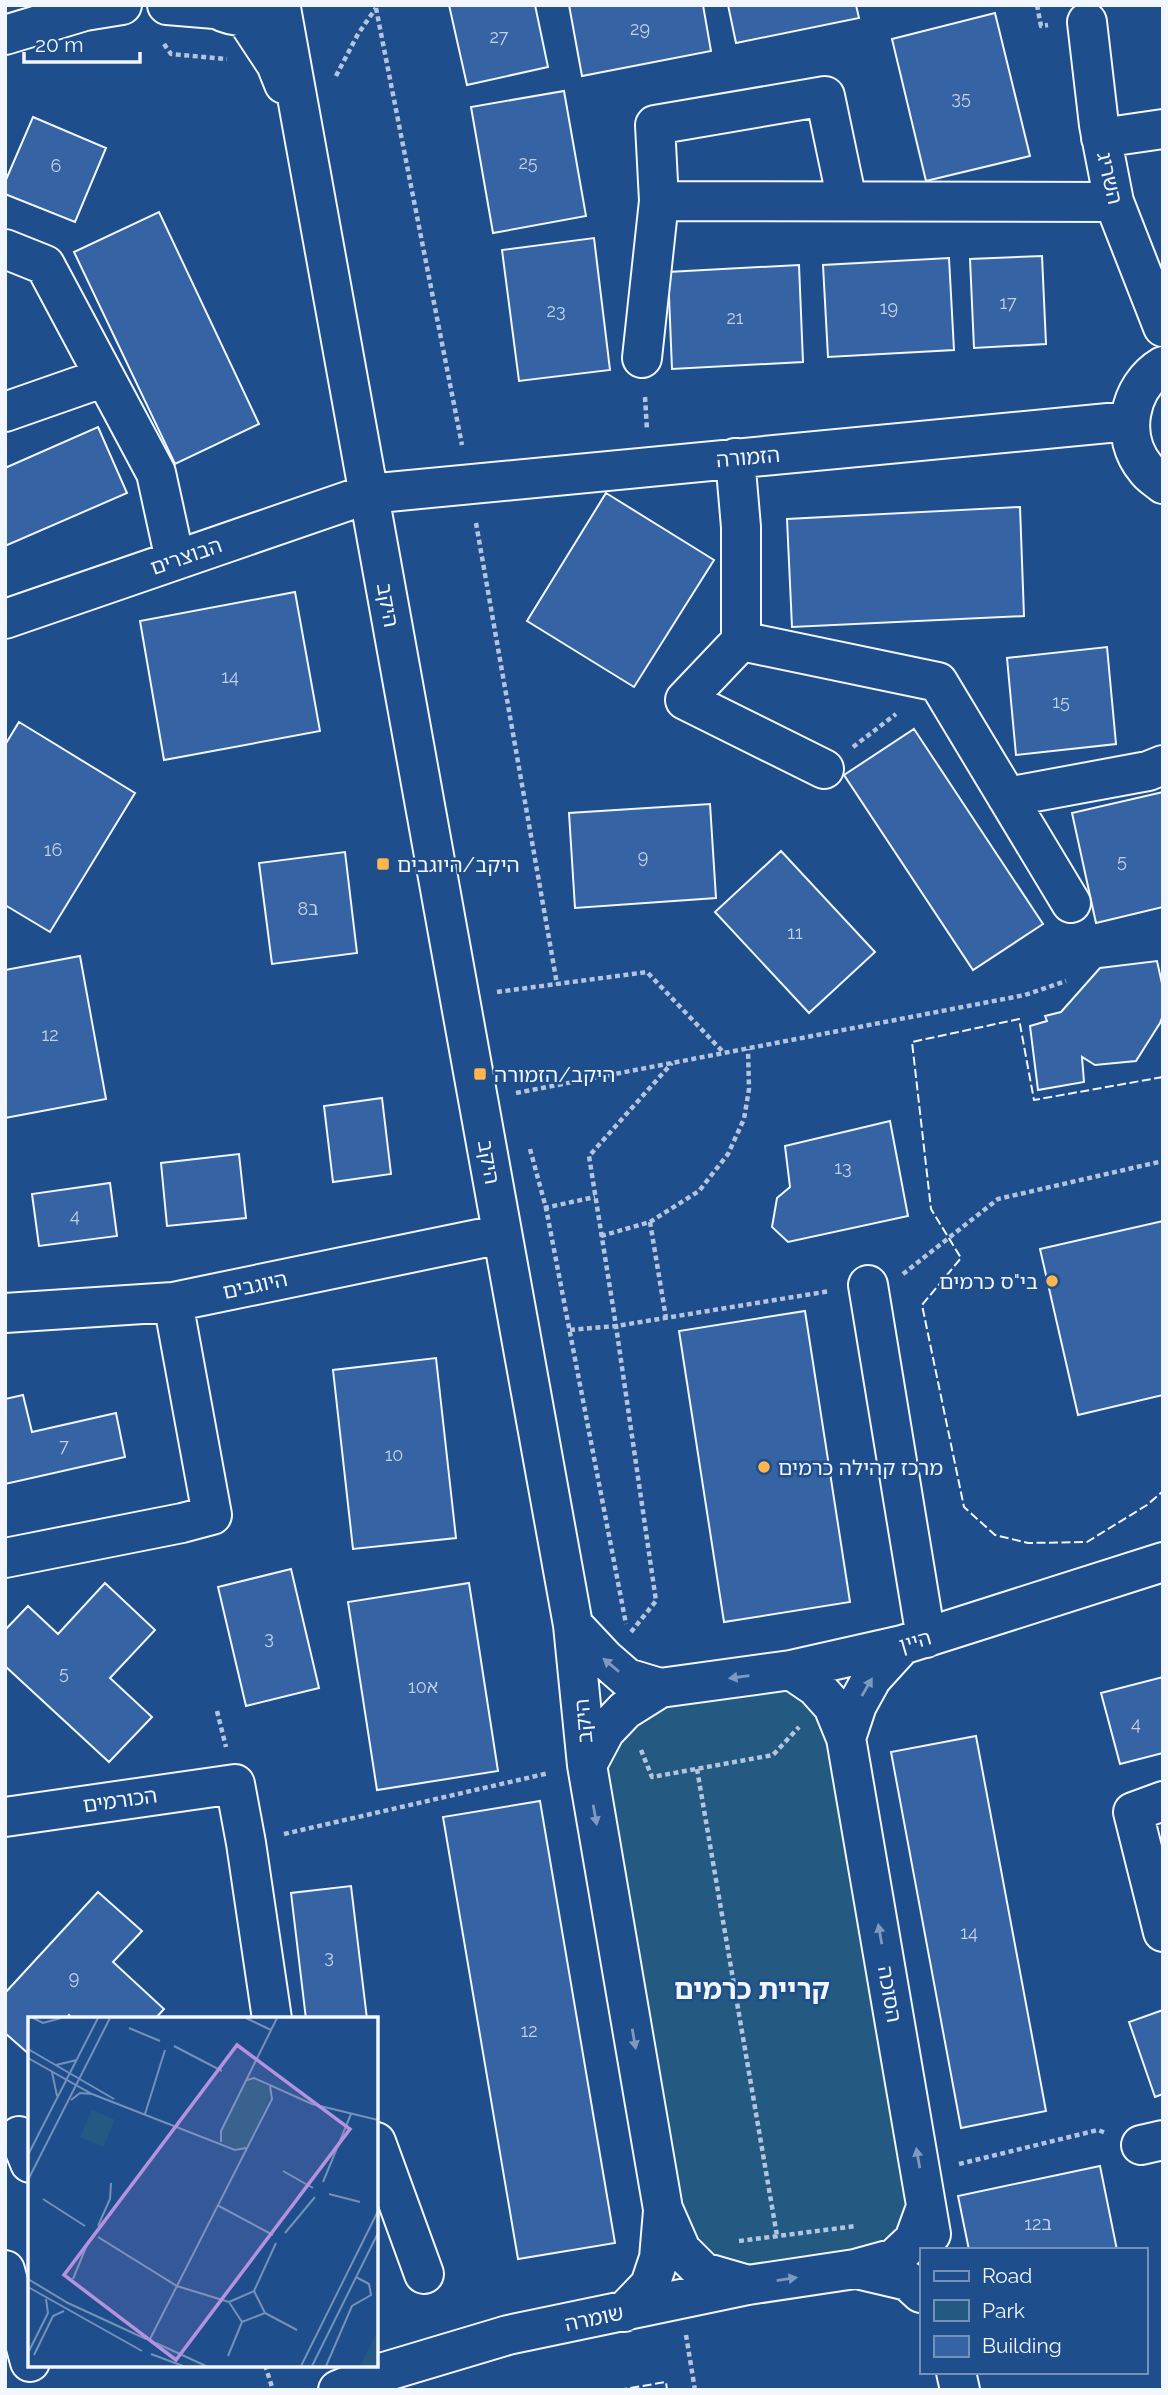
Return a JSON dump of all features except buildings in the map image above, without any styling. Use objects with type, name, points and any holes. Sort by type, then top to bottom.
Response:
[{"type":"street","points":[[5,35],[85,11],[122,5]]},
{"type":"street","points":[[167,5],[247,9]]},
{"type":"street","name":"היקב","points":[[247,9],[276,64],[299,118],[573,1625],[587,1765],[663,2209],[681,2250],[703,2272],[748,2285]]},
{"type":"street","name":"השריג","points":[[1087,22],[1101,138],[1114,202],[1163,327]]},
{"type":"street","points":[[642,358],[659,201],[655,125],[825,96],[847,201]]},
{"type":"street","points":[[1101,138],[1163,129]]},
{"type":"street","points":[[659,201],[1114,202]]},
{"type":"street","points":[[5,249],[45,265],[156,473],[175,560]]},
{"type":"street","points":[[1163,366],[1152,373],[1136,394],[1129,421],[1133,447],[1145,469],[1163,484]]},
{"type":"street","points":[[5,412],[105,377]]},
{"type":"street","name":"הזמורה","points":[[368,494],[1129,421]]},
{"type":"street","points":[[735,458],[741,527],[741,641],[685,700],[824,769]]},
{"type":"street","name":"הבוצרים","points":[[5,619],[368,494]]},
{"type":"street","points":[[741,641],[938,681],[1071,902]]},
{"type":"street","points":[[1007,797],[1148,771],[1163,765]]},
{"type":"street","name":"היוגבים","points":[[5,1313],[173,1302],[500,1226]]},
{"type":"street","points":[[868,1285],[914,1642]]},
{"type":"street","points":[[5,1558],[212,1515],[173,1302]]},
{"type":"street","name":"היין","points":[[587,1765],[605,1731],[625,1710],[660,1688],[791,1670],[914,1642],[1163,1562]]},
{"type":"street","name":"היין","points":[[573,1625],[627,1678],[660,1688]]},
{"type":"street","name":"הסוכה","points":[[846,1738],[857,1705],[873,1678],[914,1642]]},
{"type":"street","name":"הסוכה","points":[[791,1670],[816,1687],[833,1706],[846,1738],[933,2248]]},
{"type":"street","name":"הכורמים","points":[[5,1817],[234,1784],[246,1843]]},
{"type":"street","points":[[1163,1801],[1133,1812],[1163,1932]]},
{"type":"street","points":[[246,1843],[272,2017]]},
{"type":"street","points":[[378,2148],[424,2274]]},
{"type":"street","name":"שומרה","points":[[338,2390],[374,2375],[508,2336],[748,2285],[855,2269],[895,2258],[914,2239],[923,2191]]},
{"type":"street","name":"היקב","points":[[624,2312],[650,2285],[659,2258],[663,2209]]},
{"type":"street","name":"שומרה","points":[[855,2269],[908,2281],[920,2292]]},
{"type":"street","points":[[5,2270],[28,2356]]},
{"type":"street","points":[[31,2367],[37,2390]]},
{"type":"path","points":[[335,75],[376,8]]},
{"type":"path","points":[[642,358],[649,466]]},
{"type":"path","points":[[824,769],[938,681]]},
{"type":"path","points":[[497,992],[646,972],[724,1053]]},
{"type":"path","points":[[515,1093],[1025,995],[1066,981]]},
{"type":"path","points":[[601,1236],[650,1222],[699,1191],[729,1154],[744,1119],[749,1090],[748,1048]]},
{"type":"path","points":[[546,1208],[628,1636],[656,1601],[589,1156],[672,1063]]},
{"type":"path","points":[[500,1226],[546,1208],[595,1197]]},
{"type":"path","points":[[650,1222],[666,1318]]},
{"type":"path","points":[[625,1710],[652,1777],[773,1755],[826,1698]]},
{"type":"path","points":[[246,1843],[587,1765]]},
{"type":"path","points":[[697,1769],[777,2236]]},
{"type":"path","points":[[923,2191],[1098,2130],[1152,2142]]},
{"type":"path","points":[[266,2367],[273,2390]]},
{"type":"green space","points":[[791,1670],[833,1706],[914,2240],[748,2285],[681,2250],[587,1765],[625,1710]]},
{"type":"fence","points":[[1163,1077],[1034,1100],[1019,1019],[912,1042],[931,1209],[961,1258],[922,1305],[964,1507],[995,1535],[1028,1543],[1087,1542],[1147,1505],[1163,1491]]},
{"type":"fence","points":[[618,2390],[666,2382],[667,2390]]},
{"type":"place","name":"היקב/היוגבים","points":[[383,864]]},
{"type":"place","name":"היקב/הזמורה","points":[[480,1074]]},
{"type":"place","name":"בי\"ס כרמים","points":[[1052,1281]]},
{"type":"place","name":"מרכז קהילה כרמים","points":[[764,1467]]},
{"type":"district","name":"קריית כרמים","points":[[752,1989]]}]
